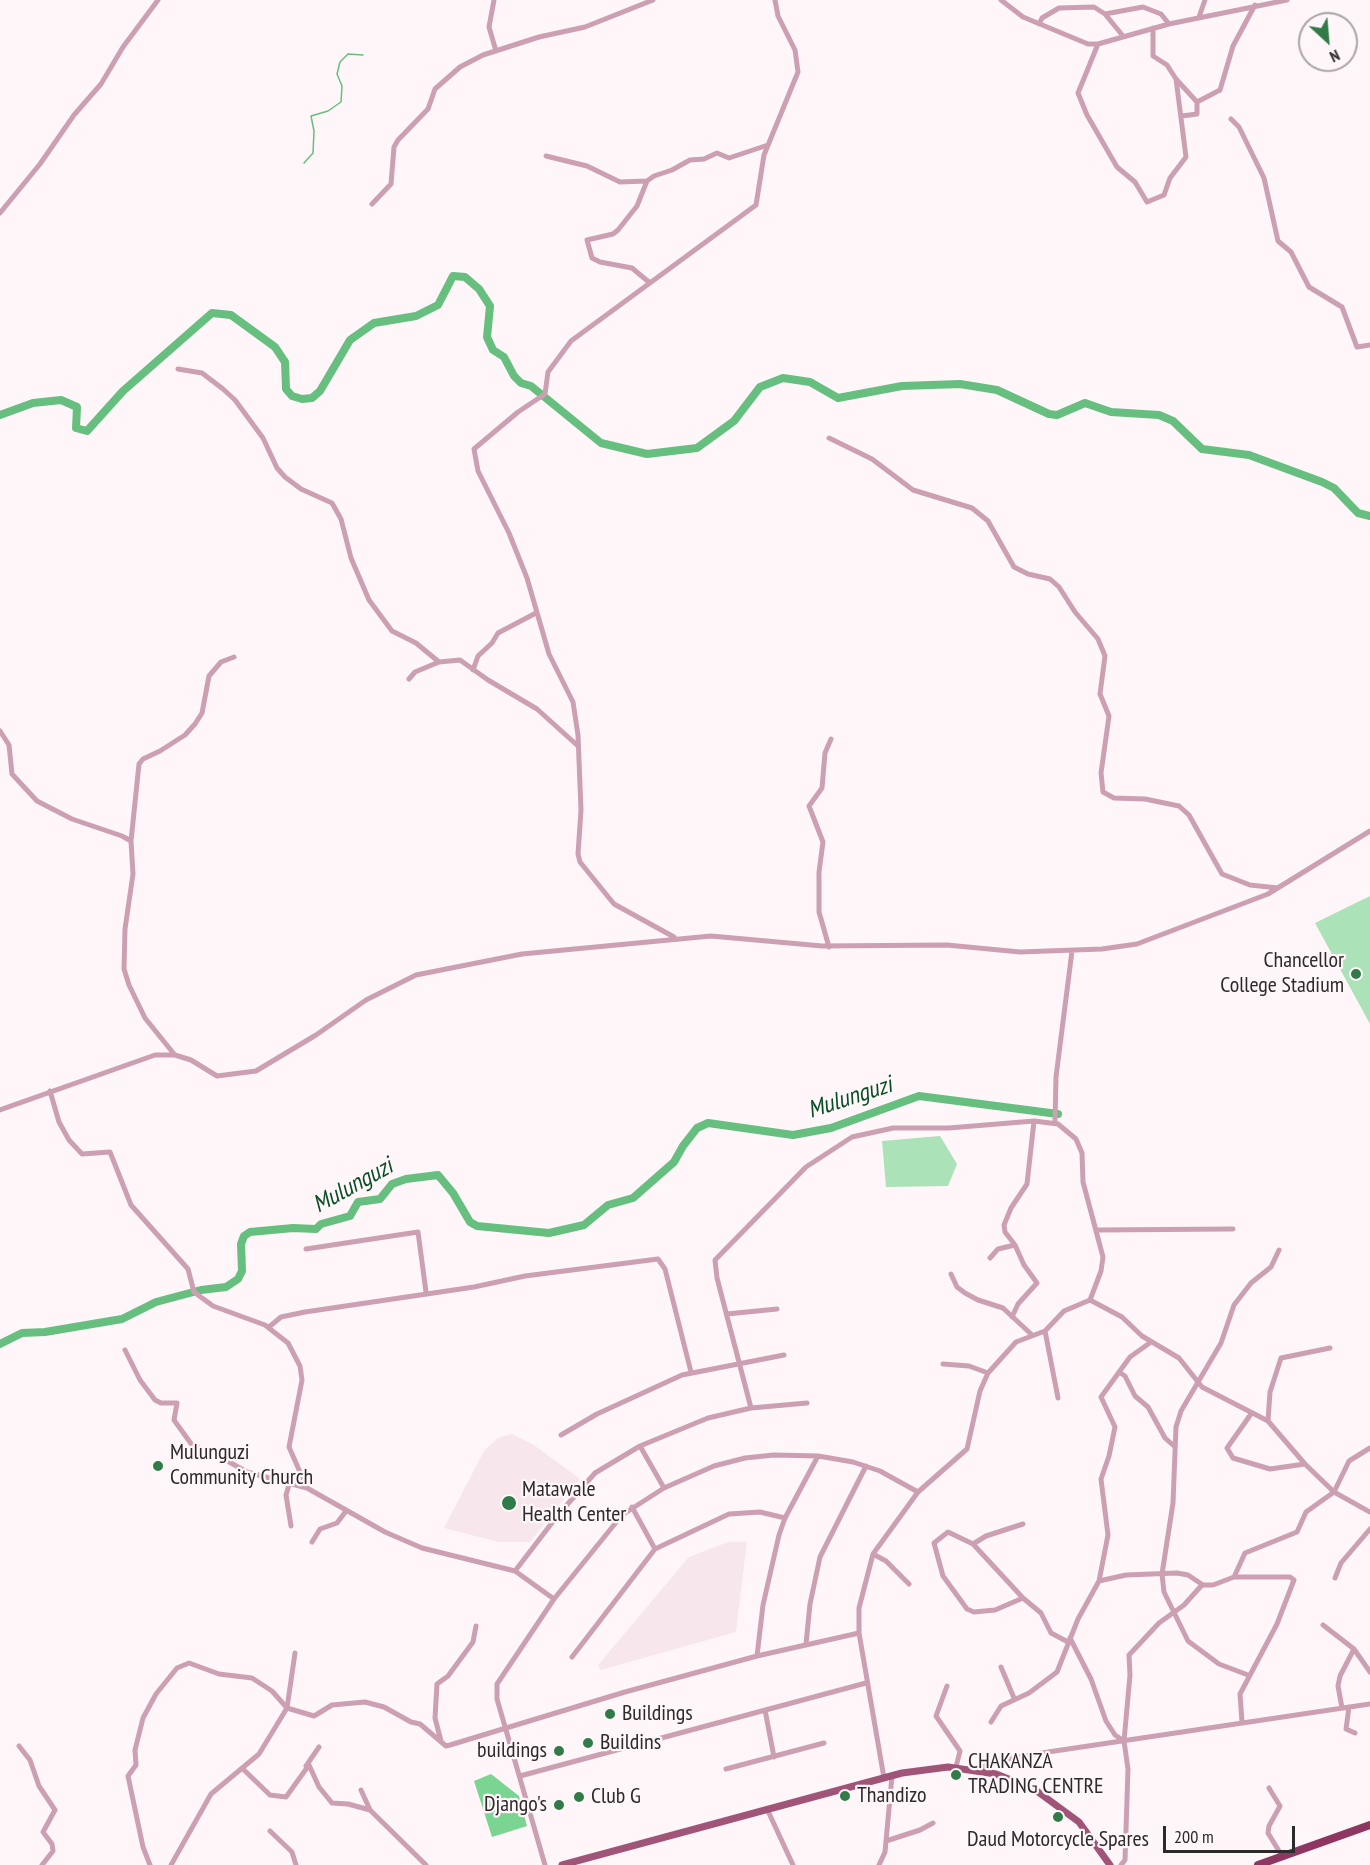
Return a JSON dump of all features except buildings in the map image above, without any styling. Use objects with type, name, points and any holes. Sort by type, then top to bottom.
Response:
[{"type":"highway","points":[[1258,1865],[1370,1825]]},
{"type":"main road","points":[[566,1864],[920,1769],[956,1767],[977,1769],[1018,1782],[1053,1800],[1083,1827],[1110,1865]]},
{"type":"street","points":[[0,213],[43,160],[74,115],[101,84],[123,47],[158,0]]},
{"type":"street","points":[[494,0],[489,27],[496,51]]},
{"type":"street","points":[[372,204],[391,184],[396,143],[428,109],[435,89],[468,62],[539,37],[585,27],[653,0]]},
{"type":"street","points":[[676,938],[614,904],[582,866],[578,854],[581,810],[578,746],[572,700],[557,674],[536,613],[527,578],[509,533],[482,479],[474,449],[518,412],[545,394],[548,372],[571,341],[754,206],[761,165],[798,72],[795,50],[778,16],[775,0]]},
{"type":"street","points":[[1001,0],[1016,13],[1039,24],[1083,43],[1098,44],[1199,17],[1287,0]]},
{"type":"street","points":[[1199,17],[1205,0]]},
{"type":"street","points":[[1197,102],[1220,90],[1233,46],[1255,6]]},
{"type":"street","points":[[1039,24],[1042,18],[1062,7],[1094,8],[1106,14],[1124,36]]},
{"type":"street","points":[[1106,14],[1143,7],[1161,14],[1169,24]]},
{"type":"street","points":[[1153,28],[1153,56],[1167,66],[1176,80],[1197,102],[1197,114],[1182,117]]},
{"type":"street","points":[[1098,44],[1078,93],[1087,115],[1117,167],[1135,182],[1147,202],[1164,195],[1170,178],[1185,159],[1176,80]]},
{"type":"street","points":[[1231,119],[1238,125],[1264,178],[1278,241],[1291,252],[1309,287],[1342,307],[1356,346],[1370,345]]},
{"type":"street","points":[[546,156],[587,166],[620,182],[647,181],[690,160],[704,159],[717,153],[729,158],[768,145]]},
{"type":"street","points":[[647,181],[637,206],[618,230],[613,234],[587,240],[592,258],[632,268],[650,283]]},
{"type":"street","points":[[178,369],[202,373],[223,389],[271,450],[277,468],[285,477],[301,489],[332,503],[341,519],[351,558],[369,600],[392,632],[416,643],[439,662]]},
{"type":"street","points":[[829,438],[872,459],[913,490],[972,507],[988,521],[1014,567],[1028,574],[1050,579],[1059,587],[1075,612],[1098,639],[1105,656],[1100,694],[1108,716],[1101,773],[1103,792],[1114,798],[1145,799],[1179,806],[1189,815],[1222,874],[1250,885],[1280,888]]},
{"type":"street","points":[[473,670],[478,656],[492,643],[498,633],[536,613]]},
{"type":"street","points":[[175,1055],[146,1018],[129,985],[124,969],[125,929],[134,853],[130,841],[139,764],[143,759],[160,752],[185,735],[195,724],[202,714],[209,676],[221,662],[234,657]]},
{"type":"street","points":[[409,679],[416,672],[439,662],[459,659],[537,709],[578,746]]},
{"type":"street","points":[[0,731],[9,746],[10,771],[36,801],[72,819],[122,836],[130,841]]},
{"type":"street","points":[[829,947],[819,912],[819,872],[823,842],[809,806],[822,788],[825,753],[831,739]]},
{"type":"street","points":[[2,1108],[143,1058],[175,1055],[191,1060],[217,1076],[249,1072],[283,1056],[366,1000],[421,973],[522,954],[605,948],[676,938],[718,936],[829,947],[911,944],[972,946],[1020,951],[1072,951],[1137,944],[1254,901],[1280,888],[1370,831]]},
{"type":"street","points":[[1055,1122],[1056,1077],[1072,951]]},
{"type":"street","points":[[50,1090],[59,1122],[69,1140],[82,1154],[110,1152],[131,1204],[188,1269],[194,1292],[213,1306],[269,1327],[288,1343],[300,1366],[301,1395],[289,1447],[307,1488]]},
{"type":"street","points":[[1012,1317],[1018,1304],[1037,1283],[1005,1232],[1004,1225],[1011,1208],[1027,1184],[1034,1122]]},
{"type":"street","points":[[751,1408],[715,1267],[717,1256],[770,1207],[806,1167],[850,1137],[893,1128],[949,1128],[1055,1122],[1074,1137],[1079,1146],[1084,1167],[1083,1184],[1098,1230],[1102,1265],[1090,1300],[1064,1311],[1046,1330],[1016,1342],[988,1374],[980,1390],[967,1449],[918,1492],[873,1554],[859,1608],[859,1633],[866,1683],[888,1777],[886,1841],[879,1865]]},
{"type":"street","points":[[1098,1230],[1233,1229]]},
{"type":"street","points":[[306,1249],[418,1232],[426,1292]]},
{"type":"street","points":[[990,1258],[996,1251],[1015,1245]]},
{"type":"street","points":[[1248,1676],[1219,1664],[1188,1641],[1164,1592],[1162,1574],[1173,1503],[1176,1427],[1181,1411],[1226,1333],[1234,1305],[1251,1283],[1271,1267],[1279,1250]]},
{"type":"street","points":[[269,1327],[275,1320],[287,1315],[426,1292],[474,1287],[525,1276],[658,1259],[665,1269],[691,1372]]},
{"type":"street","points":[[951,1274],[957,1287],[978,1300],[1003,1308],[1031,1335]]},
{"type":"street","points":[[1090,1300],[1122,1317],[1151,1342],[1179,1358],[1198,1383],[1251,1414],[1268,1420],[1305,1464],[1334,1492],[1370,1512]]},
{"type":"street","points":[[726,1314],[777,1309]]},
{"type":"street","points":[[1046,1330],[1058,1398]]},
{"type":"street","points":[[991,1722],[997,1710],[1054,1676],[1069,1640],[1099,1581],[1108,1535],[1101,1479],[1109,1456],[1115,1426],[1101,1397],[1130,1357],[1151,1342]]},
{"type":"street","points":[[1268,1420],[1270,1392],[1281,1358],[1330,1348]]},
{"type":"street","points":[[125,1350],[140,1380],[155,1400],[161,1403],[177,1403],[174,1420],[192,1445],[215,1454],[247,1472],[307,1488],[385,1532],[422,1548],[515,1571],[554,1599]]},
{"type":"street","points":[[561,1435],[597,1414],[691,1372],[784,1355]]},
{"type":"street","points":[[943,1364],[969,1366],[988,1374]]},
{"type":"street","points":[[1119,1372],[1125,1376],[1136,1396],[1148,1407],[1165,1438],[1174,1447]]},
{"type":"street","points":[[515,1571],[584,1483],[606,1465],[640,1446],[708,1418],[751,1408],[807,1403]]},
{"type":"street","points":[[1251,1414],[1227,1448],[1233,1458],[1270,1469],[1305,1464]]},
{"type":"street","points":[[640,1446],[664,1488]]},
{"type":"street","points":[[1234,1576],[1245,1553],[1297,1532],[1306,1512],[1334,1492],[1349,1461],[1370,1448]]},
{"type":"street","points":[[545,1865],[497,1699],[497,1684],[583,1560],[632,1507],[664,1488],[730,1461],[774,1455],[819,1456],[866,1466],[918,1492]]},
{"type":"street","points":[[757,1656],[763,1605],[785,1518],[819,1456]]},
{"type":"street","points":[[806,1644],[812,1587],[820,1557],[866,1466]]},
{"type":"street","points":[[289,1485],[286,1495],[291,1526]]},
{"type":"street","points":[[632,1507],[655,1549]]},
{"type":"street","points":[[312,1542],[321,1529],[337,1523],[346,1511]]},
{"type":"street","points":[[572,1657],[655,1549],[729,1514],[760,1512],[785,1518]]},
{"type":"street","points":[[973,1544],[986,1536],[1023,1524]]},
{"type":"street","points":[[1335,1578],[1341,1563],[1370,1529]]},
{"type":"street","points":[[1023,1598],[982,1612],[967,1609],[943,1576],[934,1543],[948,1532],[973,1544],[1023,1598],[1041,1613],[1051,1634],[1069,1640],[1091,1679],[1106,1721],[1115,1735],[1124,1741]]},
{"type":"street","points":[[873,1554],[886,1561],[909,1584]]},
{"type":"street","points":[[1099,1581],[1126,1575],[1162,1574],[1188,1575],[1203,1585],[1213,1585],[1234,1576],[1290,1577],[1294,1580],[1277,1624],[1239,1697],[1242,1722]]},
{"type":"street","points":[[1121,1865],[1125,1860],[1128,1769],[1124,1741],[1130,1675],[1129,1655],[1159,1623],[1203,1585]]},
{"type":"street","points":[[1323,1625],[1354,1649],[1370,1672]]},
{"type":"street","points":[[441,1742],[435,1718],[437,1684],[448,1676],[469,1648],[476,1626]]},
{"type":"street","points":[[150,1865],[143,1847],[128,1776],[136,1765],[135,1750],[143,1718],[168,1678],[180,1665],[189,1663],[219,1674],[247,1677],[272,1691],[287,1708],[314,1716],[332,1705],[365,1702],[384,1707],[411,1722],[420,1724],[441,1742],[450,1745],[505,1727],[757,1656],[859,1633]]},
{"type":"street","points":[[1354,1649],[1340,1676],[1338,1686],[1345,1707],[1346,1729],[1355,1733]]},
{"type":"street","points":[[171,1865],[211,1794],[244,1770],[259,1754],[287,1708],[295,1653]]},
{"type":"street","points":[[1001,1667],[1014,1698]]},
{"type":"street","points":[[520,1776],[866,1683]]},
{"type":"street","points":[[947,1686],[936,1716],[960,1751],[956,1767]]},
{"type":"street","points":[[977,1769],[996,1761],[1370,1704]]},
{"type":"street","points":[[765,1710],[774,1757]]},
{"type":"street","points":[[726,1769],[824,1743]]},
{"type":"street","points":[[19,1746],[30,1760],[39,1786],[55,1810],[43,1832],[52,1845],[53,1851],[42,1865]]},
{"type":"street","points":[[244,1770],[270,1795],[286,1797],[319,1747]]},
{"type":"street","points":[[306,1766],[310,1766],[319,1787],[332,1803],[348,1804],[370,1810]]},
{"type":"street","points":[[1269,1788],[1280,1806],[1269,1826],[1268,1833],[1282,1856]]},
{"type":"street","points":[[361,1791],[370,1810],[426,1865]]},
{"type":"street","points":[[768,1811],[791,1864]]},
{"type":"street","points":[[886,1841],[920,1830],[933,1823]]},
{"type":"street","points":[[270,1831],[292,1852],[296,1865]]},
{"type":"shaded area","name":"Matawale Health Center","points":[[512,1434],[534,1445],[580,1479],[530,1542],[498,1542],[444,1528],[484,1451],[498,1438]]},
{"type":"shaded area","points":[[728,1542],[747,1542],[736,1632],[601,1670],[598,1665],[689,1557]]},
{"type":"green space","name":"Chancellor College Stadium","points":[[1370,896],[1370,1024],[1315,923]]},
{"type":"green space","points":[[940,1136],[957,1164],[948,1186],[886,1187],[882,1141]]},
{"type":"green space","points":[[491,1774],[519,1796],[527,1826],[492,1837],[474,1781]]},
{"type":"waterway","points":[[304,163],[313,153],[314,131],[311,116],[328,111],[341,102],[342,86],[337,74],[340,62],[348,54],[363,55]]},
{"type":"waterway","points":[[0,415],[33,403],[61,400],[77,407],[76,428],[87,431],[123,391],[212,313],[231,315],[275,347],[285,362],[286,389],[292,396],[302,399],[312,398],[320,391],[350,340],[374,323],[416,316],[438,305],[453,276],[465,277],[479,289],[490,306],[487,337],[493,350],[504,357],[514,376],[521,383],[531,386],[601,443],[647,454],[697,448],[734,421],[760,387],[783,378],[810,382],[838,398],[902,386],[960,384],[997,390],[1049,414],[1057,415],[1085,403],[1111,412],[1159,415],[1173,421],[1202,449],[1249,455],[1322,482],[1334,488],[1358,513],[1370,516]]},
{"type":"waterway","name":"Mulunguzi","points":[[0,1344],[22,1333],[45,1332],[122,1319],[156,1302],[201,1290],[226,1287],[238,1279],[242,1271],[241,1244],[244,1236],[250,1232],[293,1228],[316,1229],[321,1224],[350,1216],[358,1202],[380,1199],[392,1184],[406,1179],[438,1175],[453,1193],[470,1222],[477,1226],[549,1233],[584,1225],[608,1205],[633,1198],[674,1162],[697,1128],[708,1123],[793,1135],[831,1128],[919,1096],[1058,1114]]},
{"type":"place","name":"Chancellor College Stadium","points":[[1356,974]]},
{"type":"place","name":"Mulunguzi Community Church","points":[[158,1466]]},
{"type":"place","name":"Matawale Health Center","points":[[509,1503]]},
{"type":"place","name":"Buildings","points":[[610,1714]]},
{"type":"place","name":"Buildins","points":[[588,1743]]},
{"type":"place","name":"buildings","points":[[559,1751]]},
{"type":"place","name":"CHAKANZA TRADING CENTRE","points":[[956,1775]]},
{"type":"place","name":"Thandizo","points":[[845,1796]]},
{"type":"place","name":"Club G","points":[[579,1797]]},
{"type":"place","name":"Django's","points":[[559,1805]]},
{"type":"place","name":"Daud Motorcycle Spares","points":[[1058,1817]]}]
